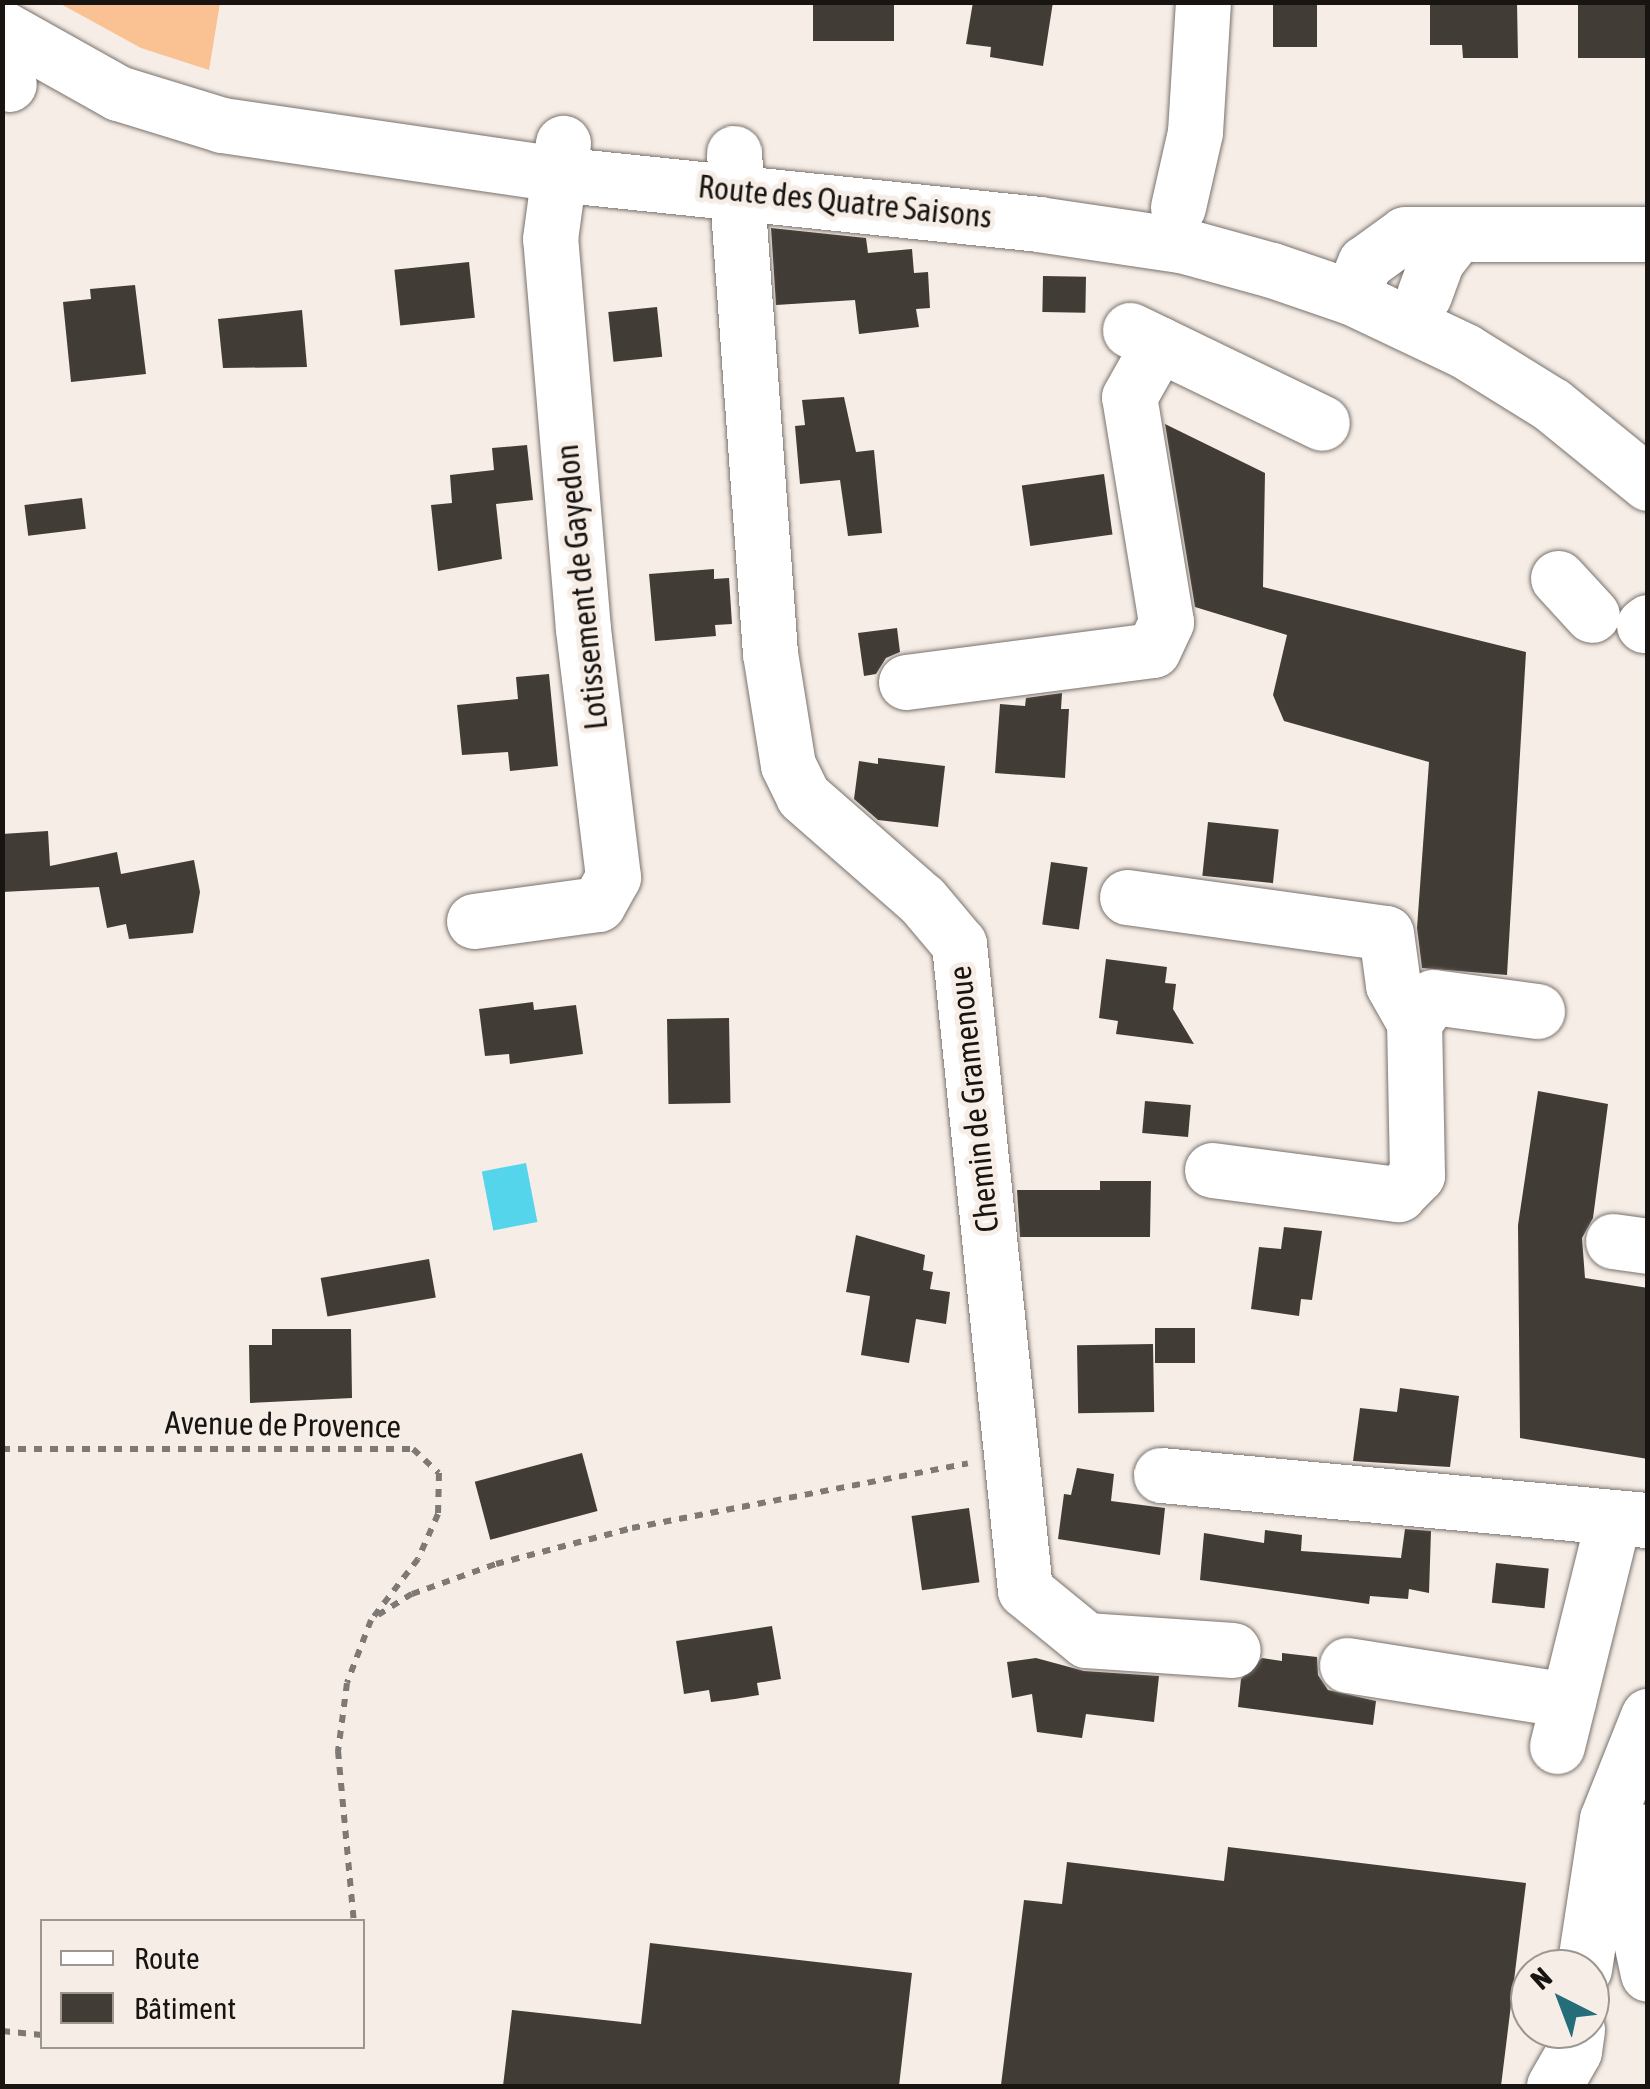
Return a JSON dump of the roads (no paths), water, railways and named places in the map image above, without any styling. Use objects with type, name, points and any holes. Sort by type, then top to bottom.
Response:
[{"type":"main road","name":"Route des Quatre Saisons","points":[[30,2],[121,58],[174,77],[559,158]]},
{"type":"main road","points":[[1178,207],[1195,132],[1203,2]]},
{"type":"main road","name":"Route des Quatre Saisons","points":[[2,28],[118,92],[168,111],[559,158],[1178,207],[1358,280],[1464,352],[1552,404],[1648,483]]},
{"type":"main road","name":"Lotissement de Gayedon","points":[[474,921],[598,904],[614,877],[583,629],[550,239],[559,158]]},
{"type":"main road","name":"Route des Quatre Saisons","points":[[734,171],[1181,246],[1424,295],[1566,376],[1648,437]]},
{"type":"main road","name":"Chemin de Gramenoue","points":[[734,171],[770,653],[788,765],[803,796],[922,900],[960,944],[1025,1590],[1086,1640],[1233,1650]]},
{"type":"main road","points":[[1358,280],[1405,234],[1648,234]]},
{"type":"main road","points":[[1424,295],[1437,260],[1456,234]]},
{"type":"main road","points":[[906,682],[1152,650],[1166,622],[1129,397],[1145,337],[1322,423]]},
{"type":"main road","points":[[1127,897],[1386,932],[1393,984],[1414,1022],[1417,1175],[1398,1194],[1212,1170]]},
{"type":"main road","points":[[1414,1022],[1433,997],[1537,1011]]},
{"type":"main road","points":[[1161,1474],[1630,1520],[1562,1723],[1347,1665]]},
{"type":"main road","points":[[1648,1716],[1632,1810],[1627,1877],[1648,1974]]},
{"type":"main road","points":[[1587,1949],[1600,1851],[1632,1810]]},
{"type":"main road","points":[[1554,2086],[1574,2049]]},
{"type":"water","points":[[526,1163],[537,1222],[493,1230],[482,1172]]}]
